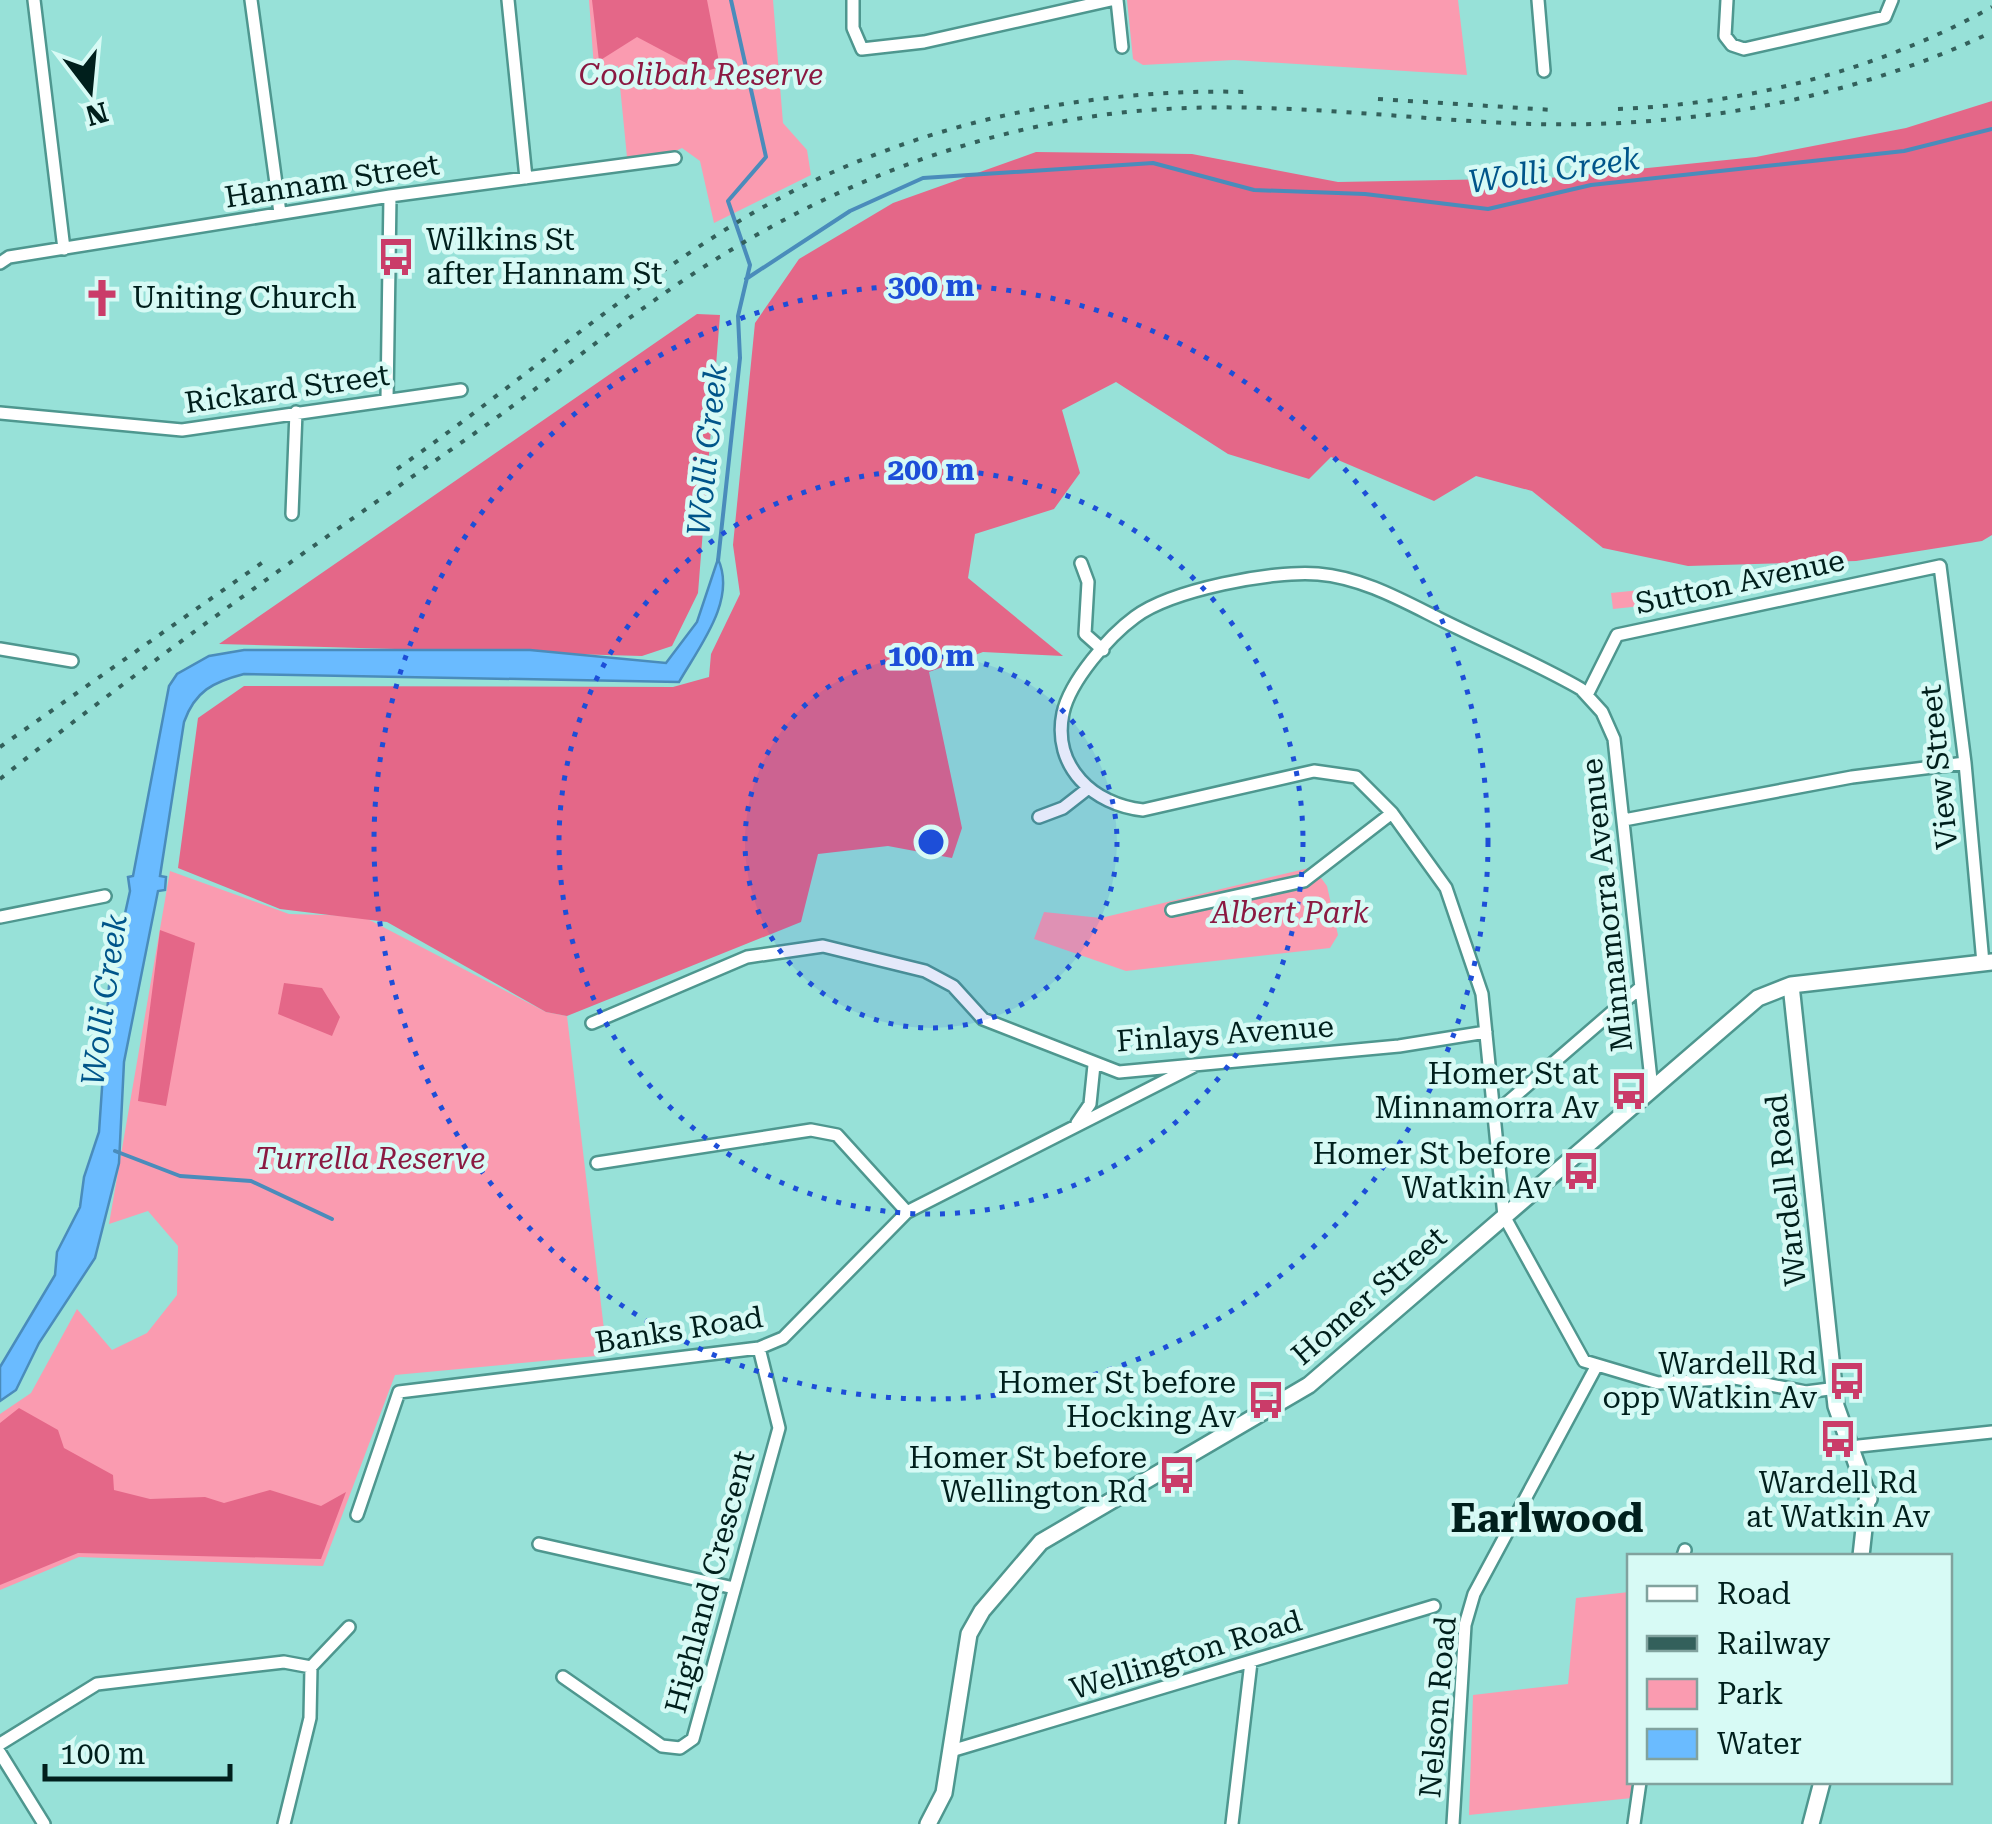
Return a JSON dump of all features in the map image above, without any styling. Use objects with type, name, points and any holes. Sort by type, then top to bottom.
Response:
[{"type":"main road","name":"Homer Street","points":[[928,1824],[944,1792],[969,1634],[982,1611],[1032,1550],[1069,1522],[1298,1392],[1746,1006],[1771,990],[1987,963]]},
{"type":"main road","name":"Wardell Road","points":[[1791,985],[1836,1406],[1869,1499]]},
{"type":"main road","name":"Wardell Road","points":[[1837,1388],[1859,1446],[1869,1499],[1861,1554]]},
{"type":"main road","points":[[1812,1824],[1822,1784]]},
{"type":"street","points":[[34,0],[64,249]]},
{"type":"street","points":[[251,0],[280,213]]},
{"type":"street","points":[[508,0],[526,178]]},
{"type":"street","points":[[853,0],[853,28],[862,49],[924,42],[1114,0],[1122,48]]},
{"type":"street","points":[[1538,0],[1544,71]]},
{"type":"street","points":[[1727,0],[1725,36],[1732,45],[1744,49],[1885,17],[1892,0]]},
{"type":"street","name":"Hannam Street","points":[[0,263],[9,258],[280,213],[675,158]]},
{"type":"street","points":[[386,400],[390,196]]},
{"type":"street","name":"Rickard Street","points":[[0,413],[182,430],[460,390]]},
{"type":"street","points":[[292,514],[296,412]]},
{"type":"street","points":[[1081,564],[1088,582],[1086,634],[1102,650]]},
{"type":"street","name":"Sutton Avenue","points":[[1587,694],[1617,635],[1940,566]]},
{"type":"street","name":"View Street","points":[[1940,566],[1987,963]]},
{"type":"street","points":[[1587,694],[1376,588],[1317,574],[1282,575],[1162,602],[1132,619],[1102,650],[1063,715],[1064,747],[1086,790],[1119,808],[1143,810],[1295,773],[1342,772],[1356,778],[1392,813],[1446,888],[1482,994],[1504,1216],[1584,1361],[1658,1383],[1735,1378],[1806,1392],[1837,1388]]},
{"type":"street","points":[[0,649],[72,660]]},
{"type":"street","name":"Minnamorra Avenue","points":[[1587,694],[1602,712],[1614,739],[1652,1089]]},
{"type":"street","points":[[1624,820],[1852,777],[1964,763]]},
{"type":"street","points":[[1039,817],[1063,808],[1086,790]]},
{"type":"street","points":[[1172,910],[1304,881],[1392,813]]},
{"type":"street","points":[[0,918],[105,896]]},
{"type":"street","name":"Finlays Avenue","points":[[592,1024],[747,957],[823,946],[924,971],[953,986],[983,1019],[1094,1065],[1138,1072],[1399,1046],[1486,1032]]},
{"type":"street","points":[[1494,1115],[1641,987]]},
{"type":"street","points":[[1074,1126],[1090,1104],[1094,1065]]},
{"type":"street","name":"Banks Road","points":[[357,1515],[399,1392],[758,1348],[784,1338],[907,1212],[1194,1066]]},
{"type":"street","points":[[597,1163],[811,1130],[837,1135],[907,1212]]},
{"type":"street","name":"Highland Crescent","points":[[563,1677],[662,1746],[680,1748],[693,1739],[779,1428],[758,1348]]},
{"type":"street","name":"Nelson Road","points":[[1453,1824],[1466,1625],[1474,1594],[1596,1366]]},
{"type":"street","points":[[1859,1446],[1992,1432]]},
{"type":"street","points":[[539,1544],[734,1588]]},
{"type":"street","name":"Wellington Road","points":[[951,1751],[1434,1606]]},
{"type":"street","points":[[311,1667],[348,1627]]},
{"type":"street","points":[[0,1744],[98,1684],[284,1662],[311,1667]]},
{"type":"street","points":[[1232,1824],[1251,1662]]},
{"type":"street","points":[[284,1824],[310,1718],[314,1678],[311,1667]]},
{"type":"street","points":[[0,1754],[44,1824]]},
{"type":"street","points":[[1634,1824],[1640,1784]]},
{"type":"green space","name":"Coolibah Reserve","points":[[589,0],[773,0],[783,123],[807,150],[811,175],[714,223],[700,161],[682,148],[665,156],[627,157],[618,66],[594,68]]},
{"type":"green space","points":[[1127,0],[1458,0],[1467,75],[1234,60],[1143,65],[1133,59]]},
{"type":"green space","points":[[1650,589],[1651,605],[1613,609],[1611,593]]},
{"type":"green space","name":"Albert Park","points":[[1313,867],[1327,886],[1338,935],[1330,948],[1126,971],[1034,939],[1044,912],[1101,918]]},
{"type":"green space","name":"Turrella Reserve","points":[[170,871],[289,914],[362,916],[546,1012],[567,1016],[607,1355],[395,1375],[323,1566],[79,1557],[0,1590],[0,1414],[31,1393],[77,1309],[112,1350],[147,1333],[177,1295],[178,1246],[148,1211],[109,1224]]},
{"type":"green space","points":[[1627,1592],[1627,1784],[1632,1784],[1632,1798],[1469,1815],[1473,1695],[1568,1684],[1576,1598]]},
{"type":"shaded area","points":[[592,0],[707,0],[720,67],[703,72],[637,37],[599,61]]},
{"type":"shaded area","points":[[1992,101],[1992,535],[1982,541],[1856,561],[1688,566],[1603,548],[1532,491],[1476,476],[1434,501],[1331,457],[1309,479],[1228,454],[1116,382],[1062,410],[1080,473],[1054,509],[975,534],[968,578],[1063,656],[983,652],[929,672],[962,828],[952,858],[888,846],[818,854],[801,922],[567,1016],[546,1012],[387,922],[280,909],[178,868],[198,718],[244,686],[673,687],[709,677],[711,654],[740,594],[733,545],[755,323],[799,259],[893,203],[1036,152],[1192,154],[1338,182],[1549,178],[1756,157],[1906,128]]},
{"type":"shaded area","points":[[697,314],[720,315],[698,593],[672,646],[642,656],[219,644]]},
{"type":"shaded area","points":[[160,930],[195,943],[166,1106],[138,1101]]},
{"type":"shaded area","points":[[284,983],[322,988],[340,1017],[332,1036],[278,1014]]},
{"type":"shaded area","points":[[19,1408],[58,1430],[64,1448],[113,1475],[114,1490],[150,1499],[205,1497],[224,1503],[270,1490],[321,1506],[346,1492],[321,1559],[78,1553],[0,1585],[0,1423]]},
{"type":"water","points":[[718,559],[723,575],[719,607],[679,682],[244,674],[200,695],[184,722],[160,876],[166,877],[165,890],[158,891],[124,1062],[119,1163],[95,1258],[39,1343],[16,1390],[0,1401],[0,1367],[55,1275],[57,1252],[80,1207],[84,1177],[99,1132],[109,986],[169,686],[177,674],[209,656],[244,650],[530,650],[666,663],[697,622]]},
{"type":"waterway","points":[[718,561],[740,358],[738,316],[750,265],[728,201],[766,157],[731,0]]},
{"type":"waterway","name":"Wolli Creek","points":[[746,279],[850,211],[923,178],[1153,163],[1254,190],[1365,194],[1488,209],[1591,185],[1904,151],[1992,129]]},
{"type":"waterway","points":[[115,1151],[180,1176],[251,1181],[332,1219]]},
{"type":"railway","points":[[1618,109],[1715,100],[1811,80],[1904,49],[1992,7]]},
{"type":"railway","points":[[0,779],[176,645],[709,263],[808,207],[912,163],[1020,130],[1076,119],[1184,108],[1292,109],[1507,123],[1570,124],[1694,117],[1816,95],[1876,78],[1992,32]]},
{"type":"railway","points":[[397,469],[685,256],[787,194],[849,165],[913,141],[1045,107],[1180,92],[1248,92]]},
{"type":"railway","points":[[1378,99],[1553,110]]},
{"type":"railway","points":[[0,747],[266,560]]},
{"type":"place","name":"Wilkins St after Hannam St","points":[[396,257]]},
{"type":"place","name":"Uniting Church","points":[[102,298]]},
{"type":"place","name":"Homer St at Minnamorra Av","points":[[1629,1091]]},
{"type":"place","name":"Homer St before Watkin Av","points":[[1581,1171]]},
{"type":"place","name":"Wardell Rd opp Watkin Av","points":[[1847,1381]]},
{"type":"place","name":"Homer St before Hocking Av","points":[[1266,1400]]},
{"type":"place","name":"Wardell Rd at Watkin Av","points":[[1838,1439]]},
{"type":"place","name":"Homer St before Wellington Rd","points":[[1177,1475]]},
{"type":"district","name":"Earlwood","points":[[1547,1518]]}]
